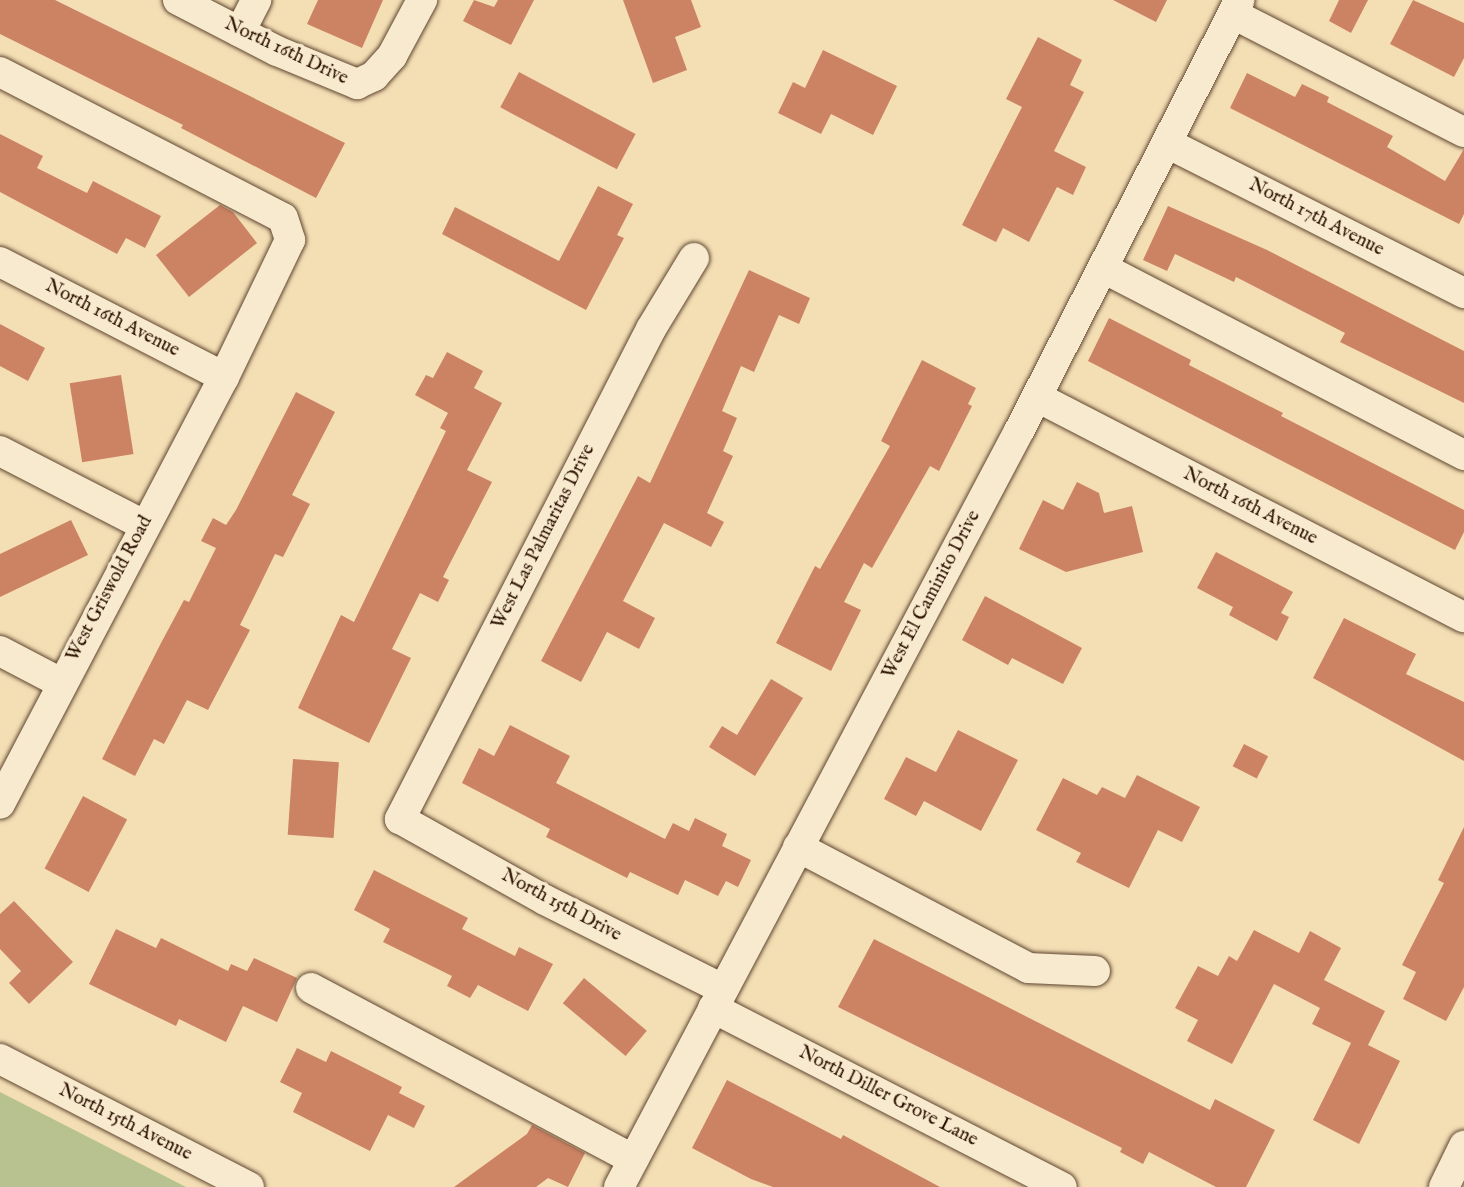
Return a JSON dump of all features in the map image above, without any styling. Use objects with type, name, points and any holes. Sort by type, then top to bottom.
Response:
[{"type":"street","name":"North 16th Drive","points":[[178,0],[240,32],[357,84],[374,76],[392,56],[422,0]]},
{"type":"street","points":[[240,32],[256,0]]},
{"type":"street","points":[[1237,7],[1464,132]]},
{"type":"street","name":"West El Caminito Drive","points":[[619,1187],[1037,397],[1237,7]]},
{"type":"street","name":"West Griswold Road","points":[[0,72],[283,218],[290,240],[224,377],[144,524],[0,804]]},
{"type":"street","name":"North 17th Avenue","points":[[1167,142],[1464,293]]},
{"type":"street","name":"West Las Palmaritas Drive","points":[[400,820],[651,329],[694,258]]},
{"type":"street","name":"North 16th Avenue","points":[[0,262],[224,377]]},
{"type":"street","points":[[1103,268],[1464,455]]},
{"type":"street","name":"North 16th Avenue","points":[[1037,397],[1464,617]]},
{"type":"street","points":[[0,452],[144,524]]},
{"type":"street","points":[[0,651],[61,683]]},
{"type":"street","name":"North 15th Drive","points":[[400,820],[718,998]]},
{"type":"street","points":[[797,847],[1028,968],[1095,971]]},
{"type":"street","points":[[311,988],[633,1159]]},
{"type":"street","name":"North Diller Grove Lane","points":[[718,998],[1062,1187]]},
{"type":"street","name":"North 15th Avenue","points":[[0,1059],[249,1187]]},
{"type":"street","points":[[1444,1187],[1464,1146]]},
{"type":"green space","points":[[0,1092],[186,1187],[0,1187]]},
{"type":"building","points":[[0,0],[55,0],[345,143],[316,198],[181,128],[183,125],[0,34]]},
{"type":"building","points":[[318,0],[383,0],[362,48],[307,24]]},
{"type":"building","points":[[474,0],[494,7],[498,0],[534,0],[511,45],[463,21]]},
{"type":"building","points":[[623,0],[691,0],[701,27],[675,37],[687,70],[653,83]]},
{"type":"building","points":[[1113,0],[1167,0],[1156,22]]},
{"type":"building","points":[[1339,0],[1368,0],[1351,33],[1329,21]]},
{"type":"building","points":[[1413,0],[1464,23],[1464,58],[1454,77],[1390,44]]},
{"type":"building","points":[[1038,37],[1082,60],[1070,85],[1084,92],[1054,151],[1086,167],[1073,195],[1057,187],[1029,242],[1003,228],[996,242],[962,225],[1022,107],[1006,99]]},
{"type":"building","points":[[823,50],[897,86],[873,135],[831,114],[821,134],[778,113],[793,82],[805,88]]},
{"type":"building","points":[[519,72],[636,134],[617,169],[500,107]]},
{"type":"building","points":[[1247,73],[1295,97],[1302,84],[1329,97],[1327,102],[1393,136],[1387,147],[1445,181],[1464,149],[1464,214],[1459,224],[1230,108]]},
{"type":"building","points":[[0,134],[43,156],[37,168],[87,193],[93,181],[161,216],[145,248],[126,238],[117,254],[0,192]]},
{"type":"building","points":[[598,186],[633,204],[617,235],[624,238],[586,310],[442,234],[455,207],[559,261]]},
{"type":"building","points":[[220,205],[233,212],[257,243],[189,297],[156,255]]},
{"type":"building","points":[[1168,206],[1267,250],[1464,351],[1464,403],[1340,342],[1345,333],[1236,277],[1234,282],[1175,254],[1167,271],[1143,260]]},
{"type":"building","points":[[749,270],[810,298],[799,324],[779,315],[754,372],[741,366],[722,411],[737,418],[723,451],[733,456],[707,513],[724,522],[711,547],[664,523],[623,601],[655,618],[639,649],[607,632],[581,682],[541,661],[638,476],[650,483]]},
{"type":"building","points":[[1109,318],[1191,360],[1189,365],[1283,413],[1281,416],[1464,510],[1464,532],[1455,550],[1088,361]]},
{"type":"building","points":[[0,324],[45,348],[28,381],[0,366]]},
{"type":"building","points":[[447,352],[483,371],[474,388],[502,403],[467,470],[492,482],[443,577],[449,580],[438,602],[420,593],[392,649],[411,658],[369,743],[298,708],[341,615],[354,622],[446,431],[440,428],[448,413],[415,395],[426,375],[433,378]]},
{"type":"building","points":[[922,360],[976,388],[968,404],[972,406],[939,471],[930,466],[872,568],[864,563],[844,602],[861,610],[831,671],[776,643],[815,566],[820,569],[890,446],[881,441]]},
{"type":"building","points":[[121,375],[134,454],[82,462],[70,383]]},
{"type":"building","points":[[296,392],[335,412],[292,495],[310,504],[283,557],[275,554],[240,625],[250,630],[208,710],[187,700],[164,744],[154,739],[135,776],[102,759],[184,600],[189,602],[216,548],[201,541],[213,518],[226,525],[236,510]]},
{"type":"building","points":[[1077,482],[1099,493],[1104,513],[1132,506],[1143,552],[1066,572],[1019,549],[1043,500],[1063,510]]},
{"type":"building","points":[[71,520],[88,555],[0,597],[0,554]]},
{"type":"building","points":[[1216,552],[1293,592],[1281,613],[1289,617],[1277,641],[1229,615],[1233,607],[1197,588]]},
{"type":"building","points":[[985,596],[1082,648],[1063,684],[1012,658],[1008,665],[962,640]]},
{"type":"building","points":[[1344,618],[1416,654],[1406,674],[1464,702],[1464,761],[1313,678]]},
{"type":"building","points":[[771,679],[803,698],[755,776],[709,747],[722,726],[737,735]]},
{"type":"building","points":[[510,725],[570,756],[556,783],[665,839],[673,823],[689,831],[695,818],[727,834],[722,846],[751,860],[738,887],[726,881],[718,896],[685,880],[678,895],[630,872],[627,878],[546,837],[550,829],[462,783],[479,748],[494,756]]},
{"type":"building","points":[[958,730],[1018,760],[981,831],[924,801],[916,816],[884,799],[906,757],[936,772]]},
{"type":"building","points":[[1244,744],[1268,756],[1257,779],[1233,766]]},
{"type":"building","points":[[293,759],[339,762],[334,838],[288,835]]},
{"type":"building","points":[[1137,775],[1200,807],[1182,842],[1158,830],[1129,888],[1076,862],[1081,853],[1036,830],[1063,778],[1097,795],[1102,787],[1125,798]]},
{"type":"building","points":[[83,796],[127,819],[89,892],[45,868]]},
{"type":"building","points":[[1464,827],[1464,987],[1446,1021],[1403,999],[1416,972],[1402,965],[1444,883],[1438,880]]},
{"type":"building","points":[[374,870],[468,918],[462,929],[515,956],[519,947],[553,964],[528,1011],[478,985],[470,998],[447,986],[452,976],[383,942],[390,929],[354,910]]},
{"type":"building","points":[[14,901],[73,962],[29,1004],[9,983],[21,971],[0,949],[0,914]]},
{"type":"building","points":[[116,929],[156,948],[161,938],[228,971],[231,964],[247,971],[254,958],[297,978],[277,1022],[243,1006],[226,1042],[179,1019],[176,1026],[89,984]]},
{"type":"building","points":[[1254,930],[1299,953],[1310,931],[1341,948],[1324,980],[1385,1011],[1368,1045],[1400,1061],[1359,1144],[1313,1120],[1351,1043],[1312,1024],[1320,1008],[1274,984],[1232,1064],[1187,1041],[1198,1020],[1175,1008],[1198,966],[1218,976],[1229,956],[1237,961]]},
{"type":"building","points":[[874,939],[1210,1110],[1215,1099],[1275,1130],[1246,1187],[1216,1187],[1149,1152],[1143,1164],[1120,1152],[1122,1148],[838,1007]]},
{"type":"building","points":[[584,978],[647,1031],[626,1056],[563,1003]]},
{"type":"building","points":[[297,1048],[326,1062],[331,1051],[402,1087],[399,1093],[425,1106],[414,1128],[388,1115],[370,1151],[293,1112],[302,1093],[280,1082]]},
{"type":"building","points":[[727,1080],[841,1139],[843,1135],[940,1187],[773,1187],[751,1179],[692,1148]]},
{"type":"building","points":[[532,1125],[585,1153],[568,1187],[548,1178],[536,1187],[454,1187],[527,1134]]}]
